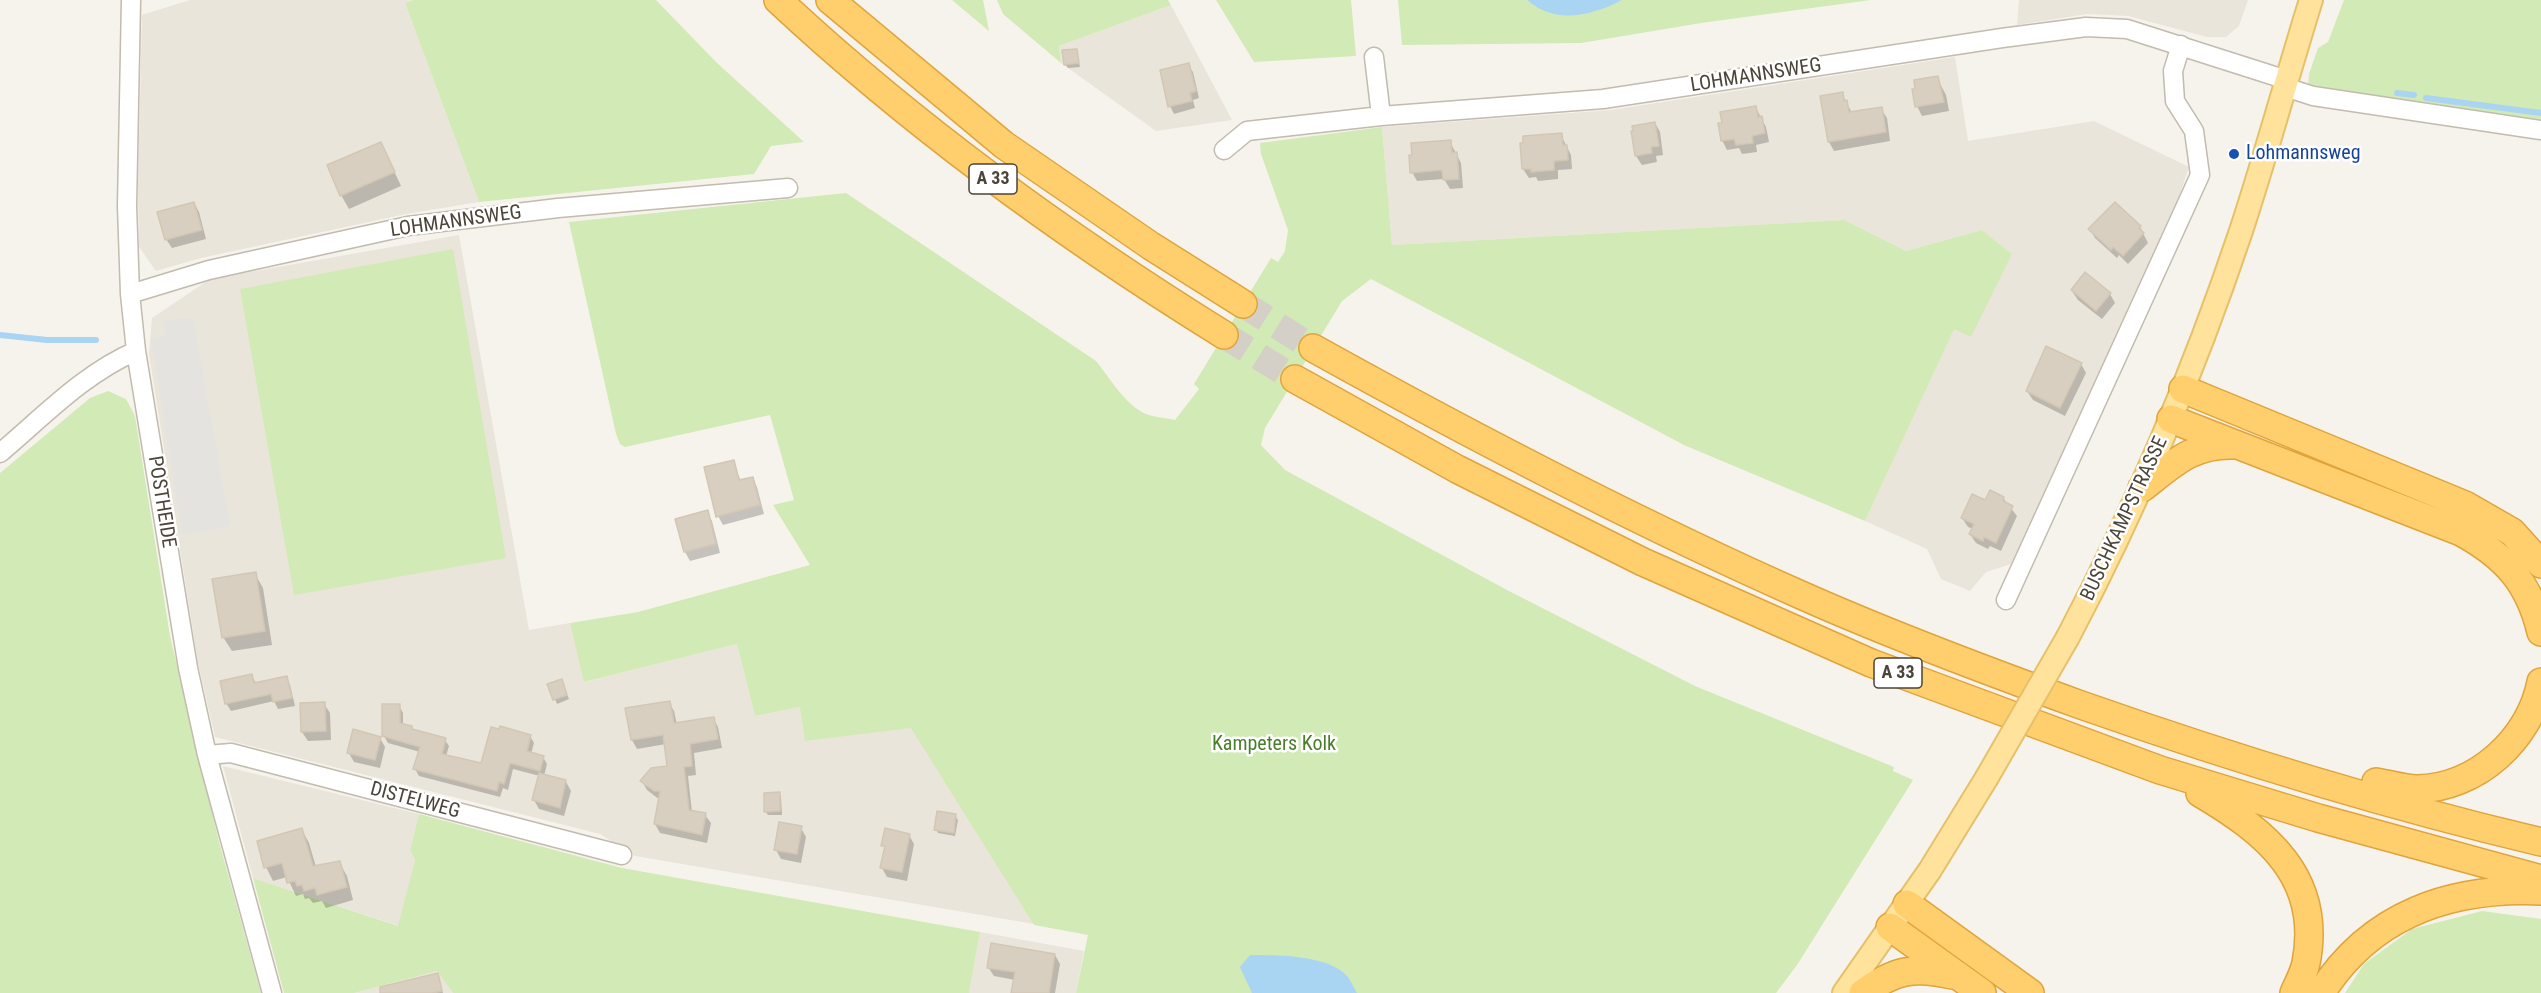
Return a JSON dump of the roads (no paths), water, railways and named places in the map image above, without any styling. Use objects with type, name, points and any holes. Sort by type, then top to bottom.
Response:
[{"type":"highway","name":"A 33","points":[[778,0],[808,28],[978,169],[1132,278],[1224,335]]},
{"type":"highway","name":"A 33","points":[[830,0],[1004,145],[1151,246],[1243,304]]},
{"type":"highway","name":"A 33","points":[[1313,348],[1471,435],[1635,519],[1803,596],[1979,669],[2157,732],[2302,777],[2541,842]]},
{"type":"highway","name":"A 33","points":[[1294,379],[1457,469],[1654,567],[1871,663],[2160,770],[2318,818],[2541,879]]},
{"type":"highway","points":[[2183,390],[2466,505],[2512,532],[2541,564]]},
{"type":"highway","points":[[2171,419],[2461,532],[2489,547],[2509,566],[2526,589],[2541,632]]},
{"type":"highway","points":[[2142,488],[2174,463],[2200,449],[2215,444],[2242,445]]},
{"type":"highway","points":[[2157,732],[2221,735],[2363,780],[2416,789],[2444,785],[2472,774],[2495,758],[2513,741],[2529,718],[2541,682]]},
{"type":"highway","points":[[2160,770],[2229,811],[2281,854],[2300,888],[2310,926],[2306,964],[2294,993]]},
{"type":"highway","points":[[2321,993],[2332,975],[2355,951],[2384,927],[2413,910],[2440,901],[2490,892],[2541,891]]},
{"type":"highway","points":[[1907,904],[2030,993]]},
{"type":"highway","points":[[1890,927],[1982,993]]},
{"type":"highway","points":[[1863,993],[1886,977],[1906,970],[1932,970],[1956,975]]},
{"type":"main road","name":"BUSCHKAMPSTRASSE","points":[[1844,993],[1907,904],[1986,779],[2068,637],[2142,488],[2183,390],[2242,229],[2311,0]]},
{"type":"street","name":"POSTHEIDE","points":[[131,0],[127,206],[130,294],[136,351],[188,668],[207,755],[272,993]]},
{"type":"street","name":"LOHMANNSWEG","points":[[1224,150],[1246,132],[1381,116],[1603,99],[2086,27],[2127,29],[2181,45],[2313,96],[2541,130]]},
{"type":"street","points":[[2006,600],[2200,175],[2194,132],[2175,101],[2173,71],[2181,45]]},
{"type":"street","points":[[1374,57],[1381,116]]},
{"type":"street","name":"LOHMANNSWEG","points":[[130,294],[209,270],[408,226],[558,208],[788,188]]},
{"type":"street","points":[[0,453],[91,375],[136,351]]},
{"type":"street","name":"DISTELWEG","points":[[207,755],[231,753],[622,855]]},
{"type":"water","points":[[1527,0],[1622,0],[1586,14],[1562,15],[1538,8]]},
{"type":"water","points":[[1250,955],[1302,958],[1328,964],[1347,976],[1357,993],[1252,993],[1240,967]]},
{"type":"waterway","points":[[2397,93],[2414,95]]},
{"type":"waterway","points":[[2426,98],[2541,113]]},
{"type":"waterway","points":[[0,335],[47,340],[96,340]]},
{"type":"tunnel","points":[[1243,304],[1313,348]]},
{"type":"tunnel","points":[[1224,335],[1295,379]]},
{"type":"place","name":"Lohmannsweg","points":[[2234,154]]},
{"type":"park label","name":"Kampeters Kolk","points":[[1274,745]]}]
